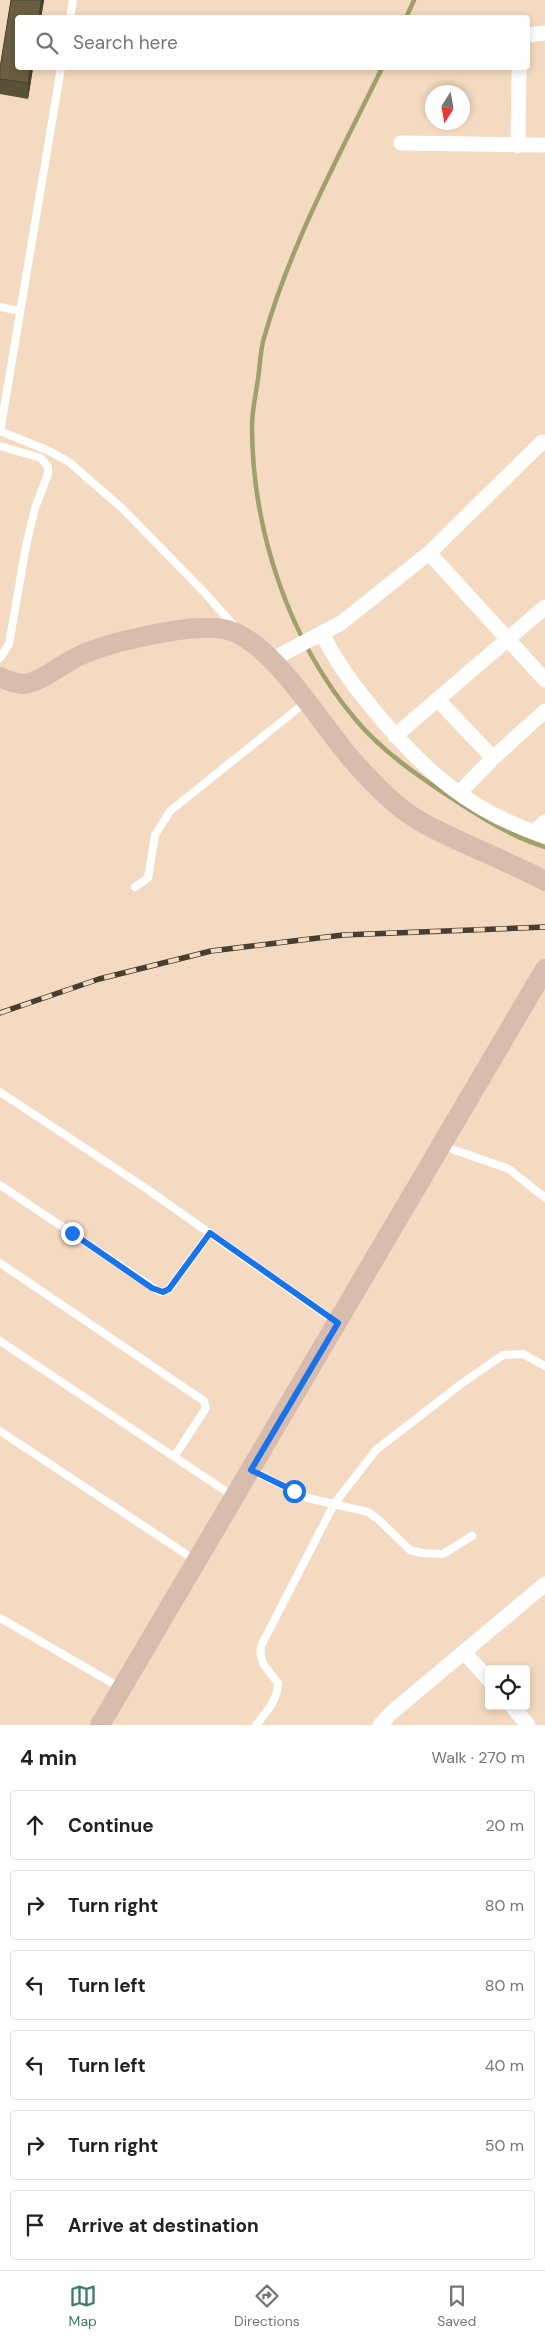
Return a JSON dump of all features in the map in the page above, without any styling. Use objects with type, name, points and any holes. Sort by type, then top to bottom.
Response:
[{"type":"main road","points":[[0,677],[14,683],[30,683],[80,656],[106,646],[188,630],[224,629],[242,635],[271,660],[353,762],[401,807],[424,824],[545,881]]},
{"type":"main road","points":[[100,1725],[443,1146],[545,969]]},
{"type":"street","points":[[530,36],[545,33]]},
{"type":"street","points":[[518,146],[519,70]]},
{"type":"street","points":[[401,143],[545,145]]},
{"type":"street","points":[[271,660],[292,647],[341,623],[428,553],[542,442]]},
{"type":"street","points":[[428,553],[545,680]]},
{"type":"street","points":[[395,736],[545,607]]},
{"type":"street","points":[[317,636],[395,736],[424,766],[459,793],[490,812],[541,830]]},
{"type":"street","points":[[438,700],[493,758]]},
{"type":"street","points":[[459,793],[493,758],[545,711]]},
{"type":"street","points":[[380,1725],[391,1713],[545,1584]]},
{"type":"street","points":[[464,1652],[485,1676]]},
{"type":"street","points":[[515,1710],[528,1725]]},
{"type":"lane","points":[[70,15],[73,0]]},
{"type":"lane","points":[[62,70],[0,431],[49,451],[69,462],[123,509],[203,591],[242,635]]},
{"type":"lane","points":[[0,308],[20,311]]},
{"type":"lane","points":[[0,446],[41,458],[48,467],[48,474],[35,508],[26,546],[9,644],[0,658]]},
{"type":"lane","points":[[135,887],[148,878],[155,835],[170,811],[306,702]]},
{"type":"lane","points":[[0,1092],[210,1233],[338,1323]]},
{"type":"lane","points":[[443,1146],[509,1169],[545,1198]]},
{"type":"lane","points":[[0,1185],[158,1291],[163,1292],[169,1289],[210,1233]]},
{"type":"lane","points":[[0,1263],[204,1401],[206,1408],[174,1457]]},
{"type":"lane","points":[[0,1342],[235,1497]]},
{"type":"lane","points":[[256,1725],[273,1703],[278,1692],[278,1683],[263,1665],[260,1655],[261,1646],[334,1504],[376,1450],[461,1384],[502,1355],[523,1354],[545,1366]]},
{"type":"lane","points":[[0,1431],[197,1561]]},
{"type":"lane","points":[[251,1470],[308,1498],[368,1512],[410,1550],[422,1553],[443,1554],[472,1536]]},
{"type":"lane","points":[[0,1618],[121,1688]]},
{"type":"building","points":[[11,0],[41,0],[39,15],[15,15],[15,70],[30,70],[28,83],[0,79],[0,68]]},
{"type":"waterway","points":[[407,15],[414,0]]},
{"type":"waterway","points":[[381,70],[302,234],[275,303],[264,338],[252,426],[259,505],[267,544],[294,620],[311,655],[332,689],[366,731],[388,752],[413,771],[473,812],[532,843],[545,847]]},
{"type":"railway","points":[[0,1013],[99,979],[211,951],[343,935],[545,927]]},
{"type":"route","points":[[72,1233],[152,1288],[163,1292],[169,1289],[210,1233],[338,1323],[251,1470],[294,1491]]}]
